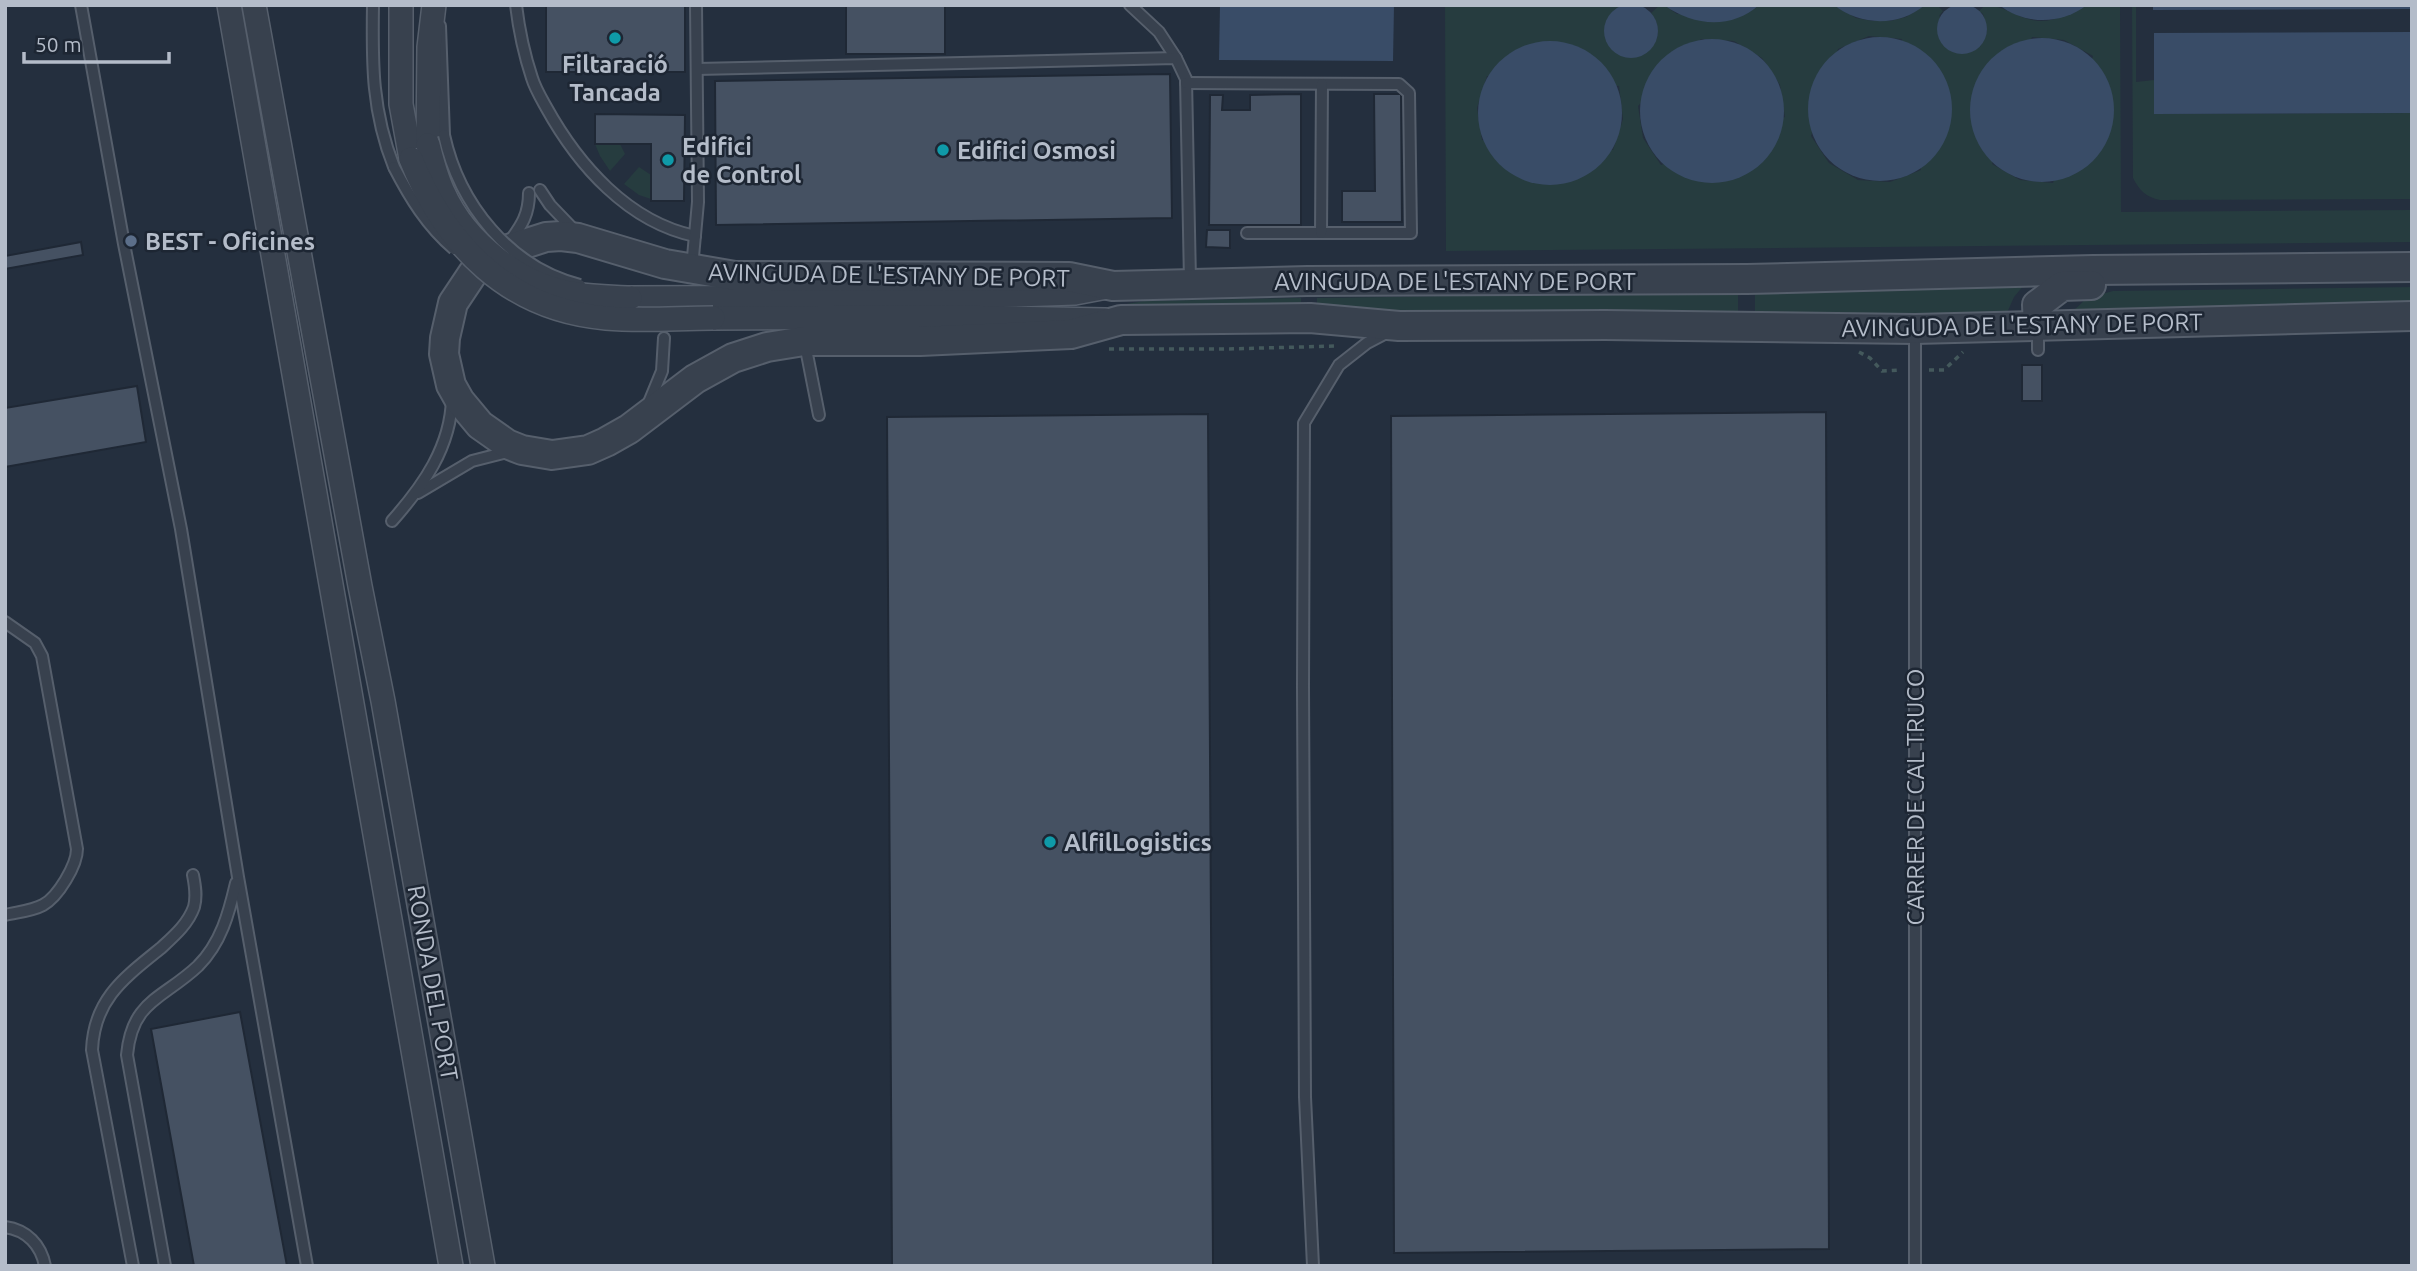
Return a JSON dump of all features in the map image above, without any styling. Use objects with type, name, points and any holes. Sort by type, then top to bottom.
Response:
[{"type":"street","points":[[229,5],[451,1266]]},
{"type":"street","name":"RONDA DEL PORT","points":[[254,5],[383,701],[483,1266]]},
{"type":"street","points":[[401,5],[401,104],[419,152],[434,206],[466,249],[494,261],[504,284],[541,302],[582,314],[626,319],[711,308],[1075,293],[1114,286]]},
{"type":"street","points":[[436,5],[429,47],[419,152],[470,233],[493,255],[522,274],[557,290],[576,295],[630,298],[711,308],[1121,320]]},
{"type":"street","name":"AVINGUDA DE L'ESTANY DE PORT","points":[[2412,267],[2093,270],[1747,279],[1307,281],[1114,286],[1069,276],[735,276],[692,271],[595,242],[561,236],[546,237],[473,273],[453,303],[444,338],[444,354],[451,385],[460,401],[480,425],[506,444],[522,450],[552,455],[588,450],[629,429],[695,379],[733,358],[767,346],[804,341],[920,341],[1070,334],[1121,320],[1310,318],[1399,326],[1605,325],[1915,329],[2038,338],[2412,316]]},
{"type":"street","points":[[2038,338],[2037,305],[2062,286],[2326,284],[2348,268]]},
{"type":"lane","points":[[81,5],[124,244],[181,529],[238,877],[307,1266]]},
{"type":"lane","points":[[373,5],[374,93],[380,128],[419,152]]},
{"type":"lane","points":[[516,5],[521,41],[533,81],[558,128],[579,159],[605,186],[632,208],[660,226],[695,236]]},
{"type":"lane","points":[[692,271],[698,202],[696,5]]},
{"type":"lane","points":[[1130,5],[1159,32],[1176,58],[1186,83],[1190,284]]},
{"type":"lane","points":[[697,69],[1176,58]]},
{"type":"lane","points":[[1186,83],[1399,84],[1409,93],[1411,233],[1247,233]]},
{"type":"lane","points":[[1321,233],[1322,84]]},
{"type":"lane","points":[[494,261],[522,225],[534,192],[570,227],[595,242]]},
{"type":"lane","points":[[1313,1266],[1305,1083],[1304,423],[1339,365],[1367,343],[1399,326]]},
{"type":"lane","name":"CARRER DE CAL TRUCO","points":[[1915,329],[1915,1266]]},
{"type":"lane","points":[[629,429],[645,409],[656,387],[662,370],[664,338]]},
{"type":"lane","points":[[804,341],[819,415]]},
{"type":"lane","points":[[392,521],[415,494],[443,445],[451,413],[451,385]]},
{"type":"lane","points":[[415,494],[472,461],[503,452],[522,450]]},
{"type":"lane","points":[[5,622],[35,643],[42,656],[77,849],[77,859],[73,867],[51,899],[36,908],[5,915]]},
{"type":"lane","points":[[133,1266],[92,1050],[93,1030],[99,1013],[125,978],[173,938],[187,921],[195,905],[194,875]]},
{"type":"lane","points":[[165,1266],[127,1055],[129,1035],[138,1015],[199,965],[215,944],[226,923],[238,877]]},
{"type":"lane","points":[[5,1227],[20,1232],[36,1243],[43,1255],[45,1266]]},
{"type":"green space","points":[[1445,5],[1625,5],[1612,14],[1607,25],[1607,36],[1611,46],[1620,54],[1630,57],[1642,54],[1656,40],[1658,28],[1651,13],[1660,5],[1677,14],[1753,10],[1759,5],[1834,5],[1856,18],[1890,21],[1906,17],[1925,5],[1937,5],[1943,11],[1939,16],[1980,47],[1987,31],[1983,14],[1979,11],[1985,5],[1998,7],[2024,18],[2045,21],[2090,5],[2120,5],[2121,212],[2412,210],[2412,242],[1446,251]],"holes":[[[1869,36],[1902,39],[1921,170],[1890,182],[1858,180],[1829,163],[1811,136],[1838,49]],[[2032,37],[2064,40],[2093,56],[2053,183],[2020,180],[1992,164]],[[1701,39],[1734,41],[1762,58],[1780,85],[1785,117],[1661,165],[1643,138],[1638,106]],[[1487,76],[1619,86],[1623,119],[1613,150],[1482,140],[1477,108]]]},
{"type":"green space","points":[[2132,5],[2136,5],[2136,82],[2154,80],[2155,114],[2412,113],[2412,199],[2160,200],[2147,195],[2133,178]]},
{"type":"green space","points":[[595,144],[620,144],[625,154],[610,171]]},
{"type":"green space","points":[[639,167],[651,175],[651,199],[639,195],[624,184]]},
{"type":"green space","points":[[2024,285],[2014,297],[2006,315],[1755,315],[1755,291]]},
{"type":"green space","points":[[2412,287],[2412,311],[2072,312],[2087,298],[2113,291]]},
{"type":"green space","points":[[1738,292],[1738,315],[1317,309],[1317,298]]},
{"type":"green space","points":[[1301,298],[1301,309],[1144,309],[1115,306],[1144,301]]},
{"type":"water","points":[[1631,4],[1650,12],[1658,31],[1650,50],[1631,58],[1612,50],[1604,31],[1612,12]]},
{"type":"water","points":[[1962,4],[1980,11],[1987,29],[1980,47],[1962,54],[1944,47],[1937,29],[1944,11]]},
{"type":"water","points":[[1220,5],[1394,5],[1393,61],[1219,60]]},
{"type":"water","points":[[1664,5],[1759,5],[1736,19],[1712,22],[1687,17]]},
{"type":"water","points":[[1834,5],[1925,5],[1903,17],[1880,21],[1856,17]]},
{"type":"water","points":[[1999,5],[2087,5],[2066,16],[2043,20],[2020,16]]},
{"type":"water","points":[[2153,5],[2412,5],[2412,9],[2153,10]]},
{"type":"water","points":[[2412,32],[2412,113],[2154,114],[2154,33]]},
{"type":"water","points":[[1880,37],[1908,42],[1931,58],[1947,81],[1952,109],[1947,137],[1931,160],[1908,176],[1880,181],[1852,176],[1829,160],[1813,137],[1808,109],[1813,81],[1829,58],[1852,42]]},
{"type":"water","points":[[2042,38],[2070,43],[2093,59],[2109,82],[2114,110],[2109,138],[2093,161],[2070,177],[2042,182],[2014,177],[1991,161],[1975,138],[1970,110],[1975,82],[1991,59],[2014,43]]},
{"type":"water","points":[[1712,39],[1740,44],[1763,60],[1779,83],[1784,111],[1779,139],[1763,162],[1740,178],[1712,183],[1684,178],[1661,162],[1645,139],[1640,111],[1645,83],[1661,60],[1684,44]]},
{"type":"water","points":[[1550,41],[1578,46],[1601,62],[1617,85],[1622,113],[1617,141],[1601,164],[1578,180],[1550,185],[1522,180],[1499,164],[1483,141],[1478,113],[1483,85],[1499,62],[1522,46]]},
{"type":"building","name":"Filtaració Tancada","points":[[546,5],[685,5],[685,72],[546,72]]},
{"type":"building","points":[[846,5],[945,5],[945,54],[846,54]]},
{"type":"building","name":"Edifici Osmosi","points":[[1170,74],[1172,218],[716,225],[715,81]]},
{"type":"building","points":[[1301,94],[1301,225],[1209,225],[1210,95],[1223,95],[1222,110],[1250,110],[1250,95]]},
{"type":"building","points":[[1374,94],[1401,94],[1402,222],[1342,222],[1342,191],[1375,191]]},
{"type":"building","name":"Edifici de Control","points":[[595,114],[685,115],[684,201],[651,201],[651,144],[595,144]]},
{"type":"building","points":[[1207,230],[1230,230],[1230,248],[1206,247]]},
{"type":"building","points":[[81,242],[83,255],[5,269],[5,256]]},
{"type":"building","points":[[2022,365],[2042,365],[2042,401],[2022,401]]},
{"type":"building","points":[[137,386],[146,442],[5,467],[5,408]]},
{"type":"building","points":[[1826,412],[1829,1249],[1394,1253],[1391,416]]},
{"type":"building","name":"AlfilLogistics","points":[[1208,414],[1213,1266],[892,1266],[887,417]]},
{"type":"building","points":[[240,1012],[287,1266],[194,1266],[151,1029]]},
{"type":"place","name":"Filtaració Tancada","points":[[615,38]]},
{"type":"place","name":"Edifici Osmosi","points":[[943,150]]},
{"type":"place","name":"Edifici de Control","points":[[668,160]]},
{"type":"place","name":"BEST - Oficines","points":[[131,241]]},
{"type":"place","name":"AlfilLogistics","points":[[1050,842]]}]
